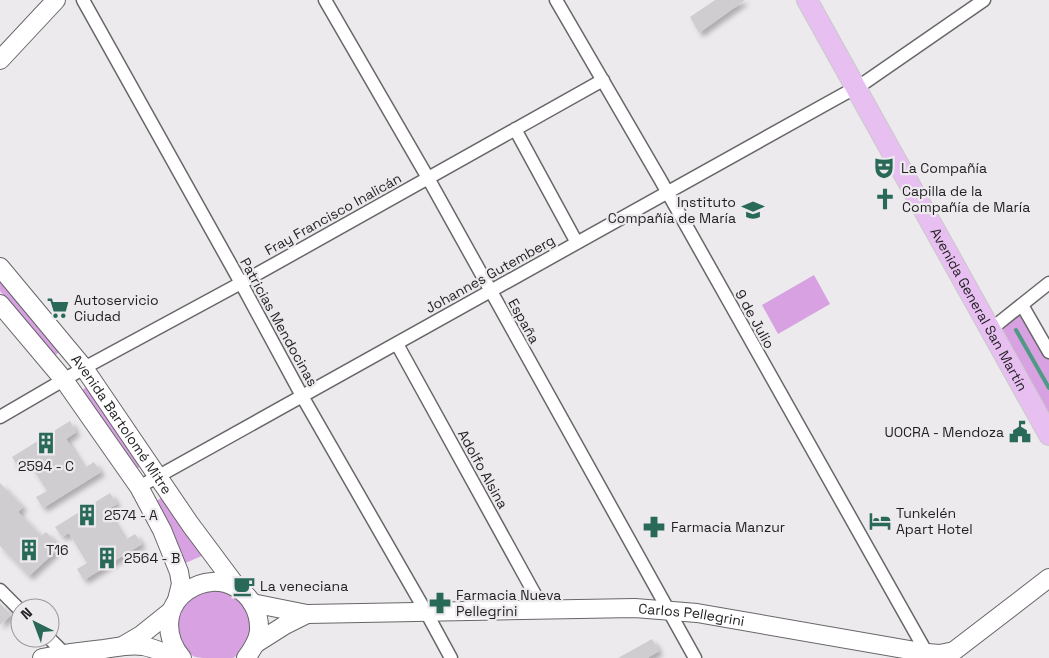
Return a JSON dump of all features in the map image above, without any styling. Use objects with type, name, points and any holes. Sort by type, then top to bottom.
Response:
[{"type":"main road","name":"Avenida General San Martín","points":[[807,0],[1049,435]]},
{"type":"street","points":[[0,60],[56,0]]},
{"type":"street","name":"Patricias Mendocinas","points":[[83,0],[302,396],[451,658]]},
{"type":"street","name":"España","points":[[325,0],[428,178],[695,658]]},
{"type":"street","name":"9 de Julio","points":[[556,0],[928,656]]},
{"type":"street","name":"Johannes Gutemberg","points":[[139,487],[856,87],[984,0]]},
{"type":"street","name":"Fray Francisco Inalicán","points":[[0,417],[84,368],[241,283],[603,80]]},
{"type":"street","points":[[515,129],[577,243]]},
{"type":"street","name":"Avenida Bartolomé Mitre","points":[[0,267],[84,368],[190,524],[236,588],[245,594],[252,603]]},
{"type":"street","points":[[990,330],[1049,283]]},
{"type":"street","name":"Avenida Bartolomé Mitre","points":[[0,304],[64,380],[139,487],[162,530],[179,572],[181,584],[169,625],[170,638],[176,651],[182,658]]},
{"type":"street","points":[[1022,305],[1049,352]]},
{"type":"street","name":"Adolfo Alsina","points":[[397,344],[543,609]]},
{"type":"street","name":"Carlos Pellegrini","points":[[252,603],[307,614],[543,609],[635,608],[668,610],[706,615],[928,656],[954,652],[1049,578]]},
{"type":"street","points":[[42,658],[124,645],[148,630],[174,606],[184,592],[201,583],[213,581],[225,583],[236,588]]},
{"type":"street","points":[[0,590],[10,600]]},
{"type":"street","points":[[252,603],[258,619],[259,632],[252,652]]},
{"type":"street","name":"Carlos Pellegrini","points":[[252,652],[285,625],[307,614]]},
{"type":"street","points":[[124,645],[154,649],[177,658]]},
{"type":"street","points":[[59,648],[64,653]]},
{"type":"shaded area","points":[[814,275],[830,304],[778,334],[762,305]]},
{"type":"shaded area","points":[[0,277],[62,351],[53,356],[0,291]]},
{"type":"shaded area","points":[[1022,305],[1049,352],[1049,435],[990,330]]},
{"type":"shaded area","points":[[88,386],[141,466],[135,470],[81,391]]},
{"type":"shaded area","points":[[163,497],[204,555],[183,564],[156,501]]},
{"type":"shaded area","points":[[217,590],[233,596],[243,604],[249,615],[250,635],[244,647],[233,658],[195,657],[187,651],[180,639],[178,622],[180,613],[189,599],[196,594]]},
{"type":"building","points":[[715,0],[745,0],[699,33],[690,17]]},
{"type":"building","points":[[70,421],[76,432],[66,439],[84,468],[94,462],[101,472],[43,508],[36,497],[47,491],[28,461],[18,467],[12,457]]},
{"type":"building","points":[[0,483],[23,507],[18,512],[41,536],[46,532],[55,541],[50,545],[56,551],[29,576],[0,546]]},
{"type":"building","points":[[110,493],[117,504],[107,510],[125,540],[135,534],[142,544],[84,580],[77,569],[87,563],[69,533],[62,537],[55,527]]},
{"type":"building","points":[[0,603],[10,616],[0,625]]},
{"type":"building","points":[[652,639],[659,651],[647,658],[618,658]]},
{"type":"waterway","points":[[1016,330],[1049,388]]},
{"type":"place","name":"La Compañía","points":[[884,168]]},
{"type":"place","name":"Capilla de la Compañía de María","points":[[885,199]]},
{"type":"place","name":"Instituto Compañía de María","points":[[753,210]]},
{"type":"place","name":"Autoservicio Ciudad","points":[[58,308]]},
{"type":"place","name":"UOCRA - Mendoza","points":[[1020,432]]},
{"type":"place","name":"2594 - C","points":[[46,443]]},
{"type":"place","name":"2574 - A","points":[[87,515]]},
{"type":"place","name":"Tunkelén Apart Hotel","points":[[880,521]]},
{"type":"place","name":"Farmacia Manzur","points":[[654,527]]},
{"type":"place","name":"T16","points":[[29,550]]},
{"type":"place","name":"2564 - B","points":[[107,558]]},
{"type":"place","name":"La veneciana","points":[[244,586]]},
{"type":"place","name":"Farmacia Nueva Pellegrini","points":[[440,603]]}]
